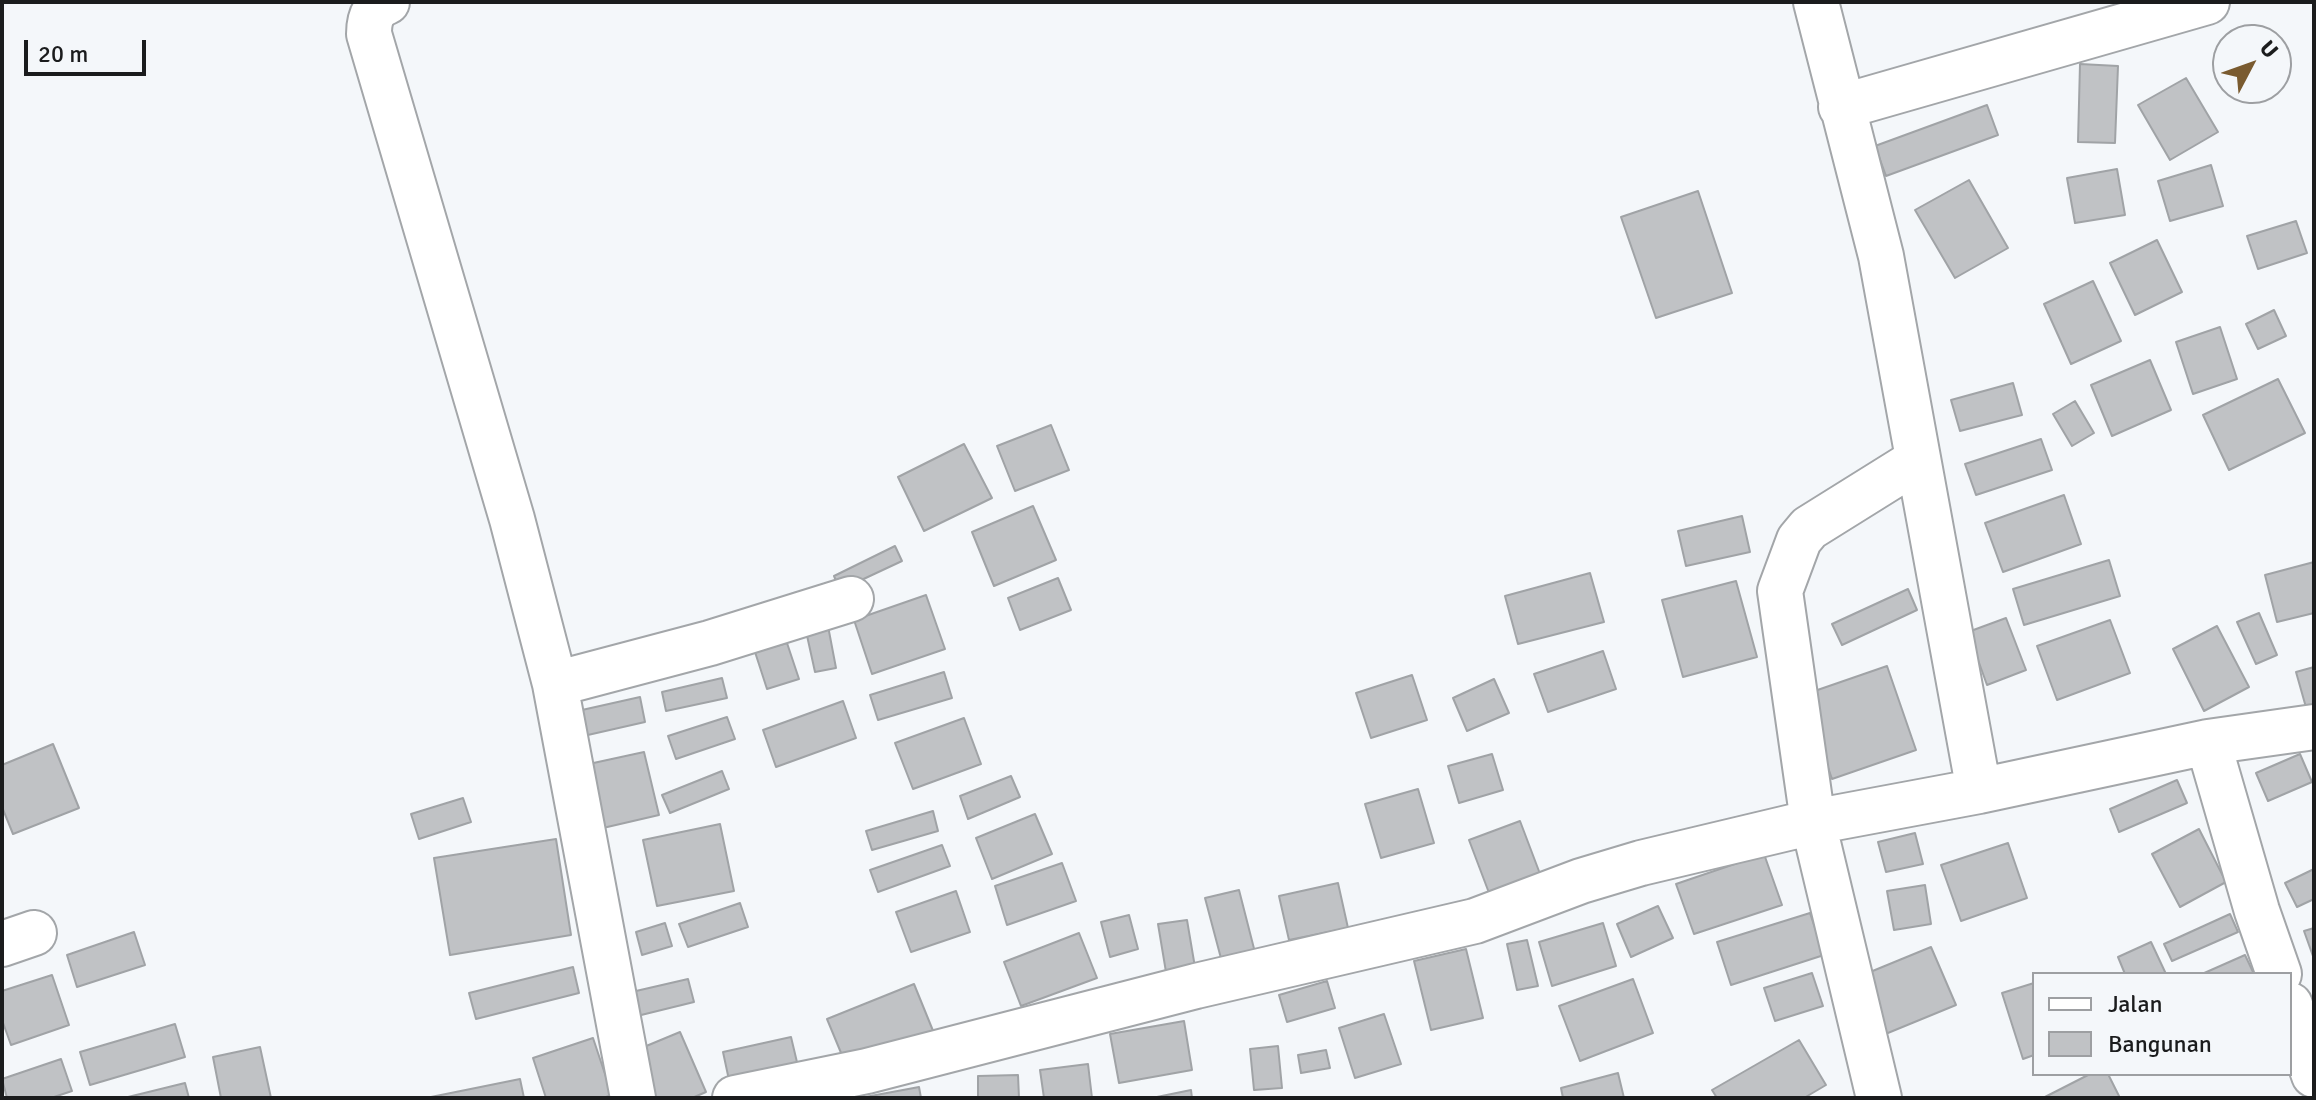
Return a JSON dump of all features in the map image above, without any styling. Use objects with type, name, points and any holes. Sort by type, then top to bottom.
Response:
[{"type":"street","points":[[387,2],[373,12],[369,20],[369,34],[512,519],[555,684],[633,1098]]},
{"type":"street","points":[[1816,2],[1881,256],[1979,791]]},
{"type":"street","points":[[1841,107],[2207,2]]},
{"type":"street","points":[[1879,1098],[1813,822],[1780,591],[1799,540],[1809,528],[1918,460]]},
{"type":"street","points":[[555,684],[710,643],[851,599]]},
{"type":"street","points":[[735,1098],[867,1071],[1196,986],[1475,921],[1581,881],[1641,863],[1813,822],[1979,791],[2208,742],[2314,727]]},
{"type":"street","points":[[2208,742],[2257,911],[2278,972]]},
{"type":"street","points":[[2292,1011],[2314,1075]]},
{"type":"building","points":[[2080,64],[2118,66],[2115,143],[2078,142]]},
{"type":"building","points":[[2186,78],[2218,132],[2170,160],[2138,105]]},
{"type":"building","points":[[1987,105],[1998,135],[1886,176],[1875,146]]},
{"type":"building","points":[[2211,165],[2223,206],[2170,221],[2158,181]]},
{"type":"building","points":[[2117,169],[2125,215],[2075,223],[2067,178]]},
{"type":"building","points":[[1969,180],[2008,248],[1955,278],[1915,210]]},
{"type":"building","points":[[1698,191],[1732,293],[1656,318],[1621,217]]},
{"type":"building","points":[[2296,221],[2307,253],[2258,269],[2247,236]]},
{"type":"building","points":[[2157,240],[2182,292],[2135,315],[2110,263]]},
{"type":"building","points":[[2093,281],[2121,341],[2071,364],[2044,304]]},
{"type":"building","points":[[2274,310],[2286,336],[2258,349],[2246,324]]},
{"type":"building","points":[[2220,327],[2237,379],[2193,394],[2176,342]]},
{"type":"building","points":[[2150,360],[2171,410],[2112,436],[2091,385]]},
{"type":"building","points":[[2278,379],[2305,433],[2229,470],[2203,415]]},
{"type":"building","points":[[2013,383],[2022,415],[1960,431],[1951,400]]},
{"type":"building","points":[[2075,401],[2094,433],[2072,446],[2053,414]]},
{"type":"building","points":[[1051,425],[1069,470],[1015,491],[997,446]]},
{"type":"building","points":[[2041,439],[2052,470],[1976,495],[1965,464]]},
{"type":"building","points":[[964,444],[992,498],[924,531],[898,477]]},
{"type":"building","points":[[2064,495],[2081,544],[2003,572],[1985,523]]},
{"type":"building","points":[[1033,506],[1056,560],[994,586],[972,532]]},
{"type":"building","points":[[1742,516],[1750,552],[1686,566],[1678,531]]},
{"type":"building","points":[[895,546],[902,561],[840,590],[834,576]]},
{"type":"building","points":[[2109,560],[2120,596],[2024,625],[2013,589]]},
{"type":"building","points":[[2314,562],[2314,613],[2277,622],[2265,575]]},
{"type":"building","points":[[1590,573],[1604,622],[1518,644],[1505,596]]},
{"type":"building","points":[[1058,578],[1071,610],[1020,630],[1008,598]]},
{"type":"building","points":[[1736,581],[1757,657],[1683,677],[1662,600]]},
{"type":"building","points":[[1908,589],[1917,610],[1842,645],[1832,624]]},
{"type":"building","points":[[926,595],[945,649],[872,674],[854,620]]},
{"type":"building","points":[[2259,613],[2277,655],[2256,664],[2237,622]]},
{"type":"building","points":[[2006,618],[2026,670],[1987,685],[1968,632]]},
{"type":"building","points":[[2110,620],[2130,673],[2057,700],[2037,646]]},
{"type":"building","points":[[828,626],[836,668],[815,672],[806,631]]},
{"type":"building","points":[[2217,626],[2249,687],[2204,711],[2173,649]]},
{"type":"building","points":[[787,643],[799,679],[767,689],[755,652]]},
{"type":"building","points":[[1603,651],[1616,689],[1548,712],[1534,674]]},
{"type":"building","points":[[1887,666],[1916,750],[1832,779],[1803,695]]},
{"type":"building","points":[[2314,667],[2314,717],[2309,718],[2296,672]]},
{"type":"building","points":[[944,672],[952,698],[878,720],[870,695]]},
{"type":"building","points":[[1412,675],[1427,720],[1371,738],[1356,693]]},
{"type":"building","points":[[722,678],[727,698],[666,711],[662,692]]},
{"type":"building","points":[[1494,679],[1509,713],[1467,731],[1453,698]]},
{"type":"building","points":[[640,697],[645,722],[579,737],[573,712]]},
{"type":"building","points":[[843,701],[856,738],[776,767],[763,730]]},
{"type":"building","points":[[727,717],[735,739],[676,759],[668,736]]},
{"type":"building","points":[[964,718],[981,764],[913,789],[895,743]]},
{"type":"building","points":[[53,744],[79,808],[13,834],[2,807],[2,765]]},
{"type":"building","points":[[644,752],[659,815],[590,831],[575,767]]},
{"type":"building","points":[[1492,754],[1503,790],[1459,803],[1448,766]]},
{"type":"building","points":[[2300,754],[2312,782],[2268,801],[2256,773]]},
{"type":"building","points":[[722,771],[729,789],[670,813],[662,795]]},
{"type":"building","points":[[1011,776],[1020,797],[968,819],[960,796]]},
{"type":"building","points":[[2177,780],[2187,803],[2119,832],[2110,809]]},
{"type":"building","points":[[1418,789],[1434,843],[1381,858],[1365,804]]},
{"type":"building","points":[[463,798],[471,822],[419,839],[411,814]]},
{"type":"building","points":[[933,811],[938,831],[872,850],[866,831]]},
{"type":"building","points":[[1035,814],[1052,854],[992,879],[976,838]]},
{"type":"building","points":[[1520,821],[1548,895],[1497,914],[1469,840]]},
{"type":"building","points":[[720,824],[734,891],[657,906],[643,840]]},
{"type":"building","points":[[2199,829],[2226,882],[2180,907],[2152,854]]},
{"type":"building","points":[[1915,833],[1923,864],[1886,872],[1878,842]]},
{"type":"building","points":[[556,839],[571,935],[450,955],[434,858]]},
{"type":"building","points":[[2008,843],[2027,898],[1961,921],[1941,865]]},
{"type":"building","points":[[942,845],[950,866],[878,892],[870,870]]},
{"type":"building","points":[[1764,854],[1782,905],[1694,934],[1676,884]]},
{"type":"building","points":[[1062,863],[1076,901],[1007,925],[995,886]]},
{"type":"building","points":[[2314,869],[2314,899],[2297,907],[2285,883]]},
{"type":"building","points":[[1338,883],[1348,928],[1289,940],[1279,896]]},
{"type":"building","points":[[1925,885],[1931,924],[1894,930],[1887,891]]},
{"type":"building","points":[[1239,890],[1260,972],[1227,981],[1205,898]]},
{"type":"building","points":[[956,891],[970,932],[911,952],[896,912]]},
{"type":"building","points":[[740,903],[748,927],[688,947],[679,924]]},
{"type":"building","points":[[1658,906],[1673,938],[1631,957],[1617,924]]},
{"type":"building","points":[[1810,913],[1824,955],[1731,985],[1717,942]]},
{"type":"building","points":[[2230,914],[2238,932],[2172,961],[2164,944]]},
{"type":"building","points":[[1129,915],[1138,949],[1110,957],[1101,922]]},
{"type":"building","points":[[1187,920],[1198,985],[1169,990],[1158,924]]},
{"type":"building","points":[[665,923],[672,946],[642,955],[636,932]]},
{"type":"building","points":[[1603,923],[1616,966],[1552,986],[1539,942]]},
{"type":"building","points":[[2314,928],[2314,959],[2304,931]]},
{"type":"building","points":[[134,932],[145,965],[77,987],[67,955]]},
{"type":"building","points":[[1079,933],[1097,978],[1021,1006],[1004,962]]},
{"type":"building","points":[[1527,940],[1538,986],[1517,990],[1507,944]]},
{"type":"building","points":[[2151,942],[2165,972],[2124,972],[2118,957]]},
{"type":"building","points":[[1931,947],[1956,1005],[1883,1035],[1858,977]]},
{"type":"building","points":[[1466,949],[1483,1018],[1431,1030],[1414,961]]},
{"type":"building","points":[[2245,955],[2253,972],[2207,972]]},
{"type":"building","points":[[573,967],[579,993],[476,1019],[469,993]]},
{"type":"building","points":[[1812,973],[1823,1006],[1775,1021],[1764,988]]},
{"type":"building","points":[[52,975],[69,1025],[11,1045],[2,1020],[2,991]]},
{"type":"building","points":[[688,979],[694,1002],[629,1018],[623,994]]},
{"type":"building","points":[[1633,979],[1653,1033],[1580,1061],[1559,1006]]},
{"type":"building","points":[[1327,981],[1335,1008],[1287,1022],[1279,995]]},
{"type":"building","points":[[914,984],[938,1043],[851,1077],[827,1019]]},
{"type":"building","points":[[2032,984],[2032,1056],[2023,1059],[2002,993]]},
{"type":"building","points":[[1384,1014],[1401,1064],[1355,1078],[1339,1028]]},
{"type":"building","points":[[1184,1021],[1192,1070],[1119,1083],[1110,1034]]},
{"type":"building","points":[[175,1024],[185,1057],[90,1085],[80,1052]]},
{"type":"building","points":[[680,1032],[706,1092],[692,1098],[646,1098],[627,1054]]},
{"type":"building","points":[[791,1037],[801,1079],[732,1094],[723,1052]]},
{"type":"building","points":[[593,1038],[612,1095],[603,1098],[546,1098],[533,1058]]},
{"type":"building","points":[[1799,1040],[1826,1085],[1804,1098],[1717,1098],[1712,1090]]},
{"type":"building","points":[[1278,1046],[1282,1088],[1254,1090],[1250,1049]]},
{"type":"building","points":[[260,1047],[271,1098],[221,1098],[213,1057]]},
{"type":"building","points":[[1326,1050],[1330,1068],[1301,1073],[1298,1055]]},
{"type":"building","points":[[61,1059],[72,1091],[51,1098],[7,1098],[2,1079]]},
{"type":"building","points":[[1088,1064],[1092,1098],[1044,1098],[1040,1070]]},
{"type":"building","points":[[1618,1073],[1624,1098],[1563,1098],[1561,1088]]},
{"type":"building","points":[[1018,1075],[1019,1098],[978,1098],[978,1076]]},
{"type":"building","points":[[2086,1076],[2109,1076],[2120,1098],[2043,1098]]},
{"type":"building","points":[[520,1079],[524,1098],[431,1097]]},
{"type":"building","points":[[185,1083],[189,1098],[124,1098]]},
{"type":"building","points":[[919,1087],[921,1098],[860,1098]]},
{"type":"building","points":[[1191,1090],[1192,1098],[1152,1098]]}]
